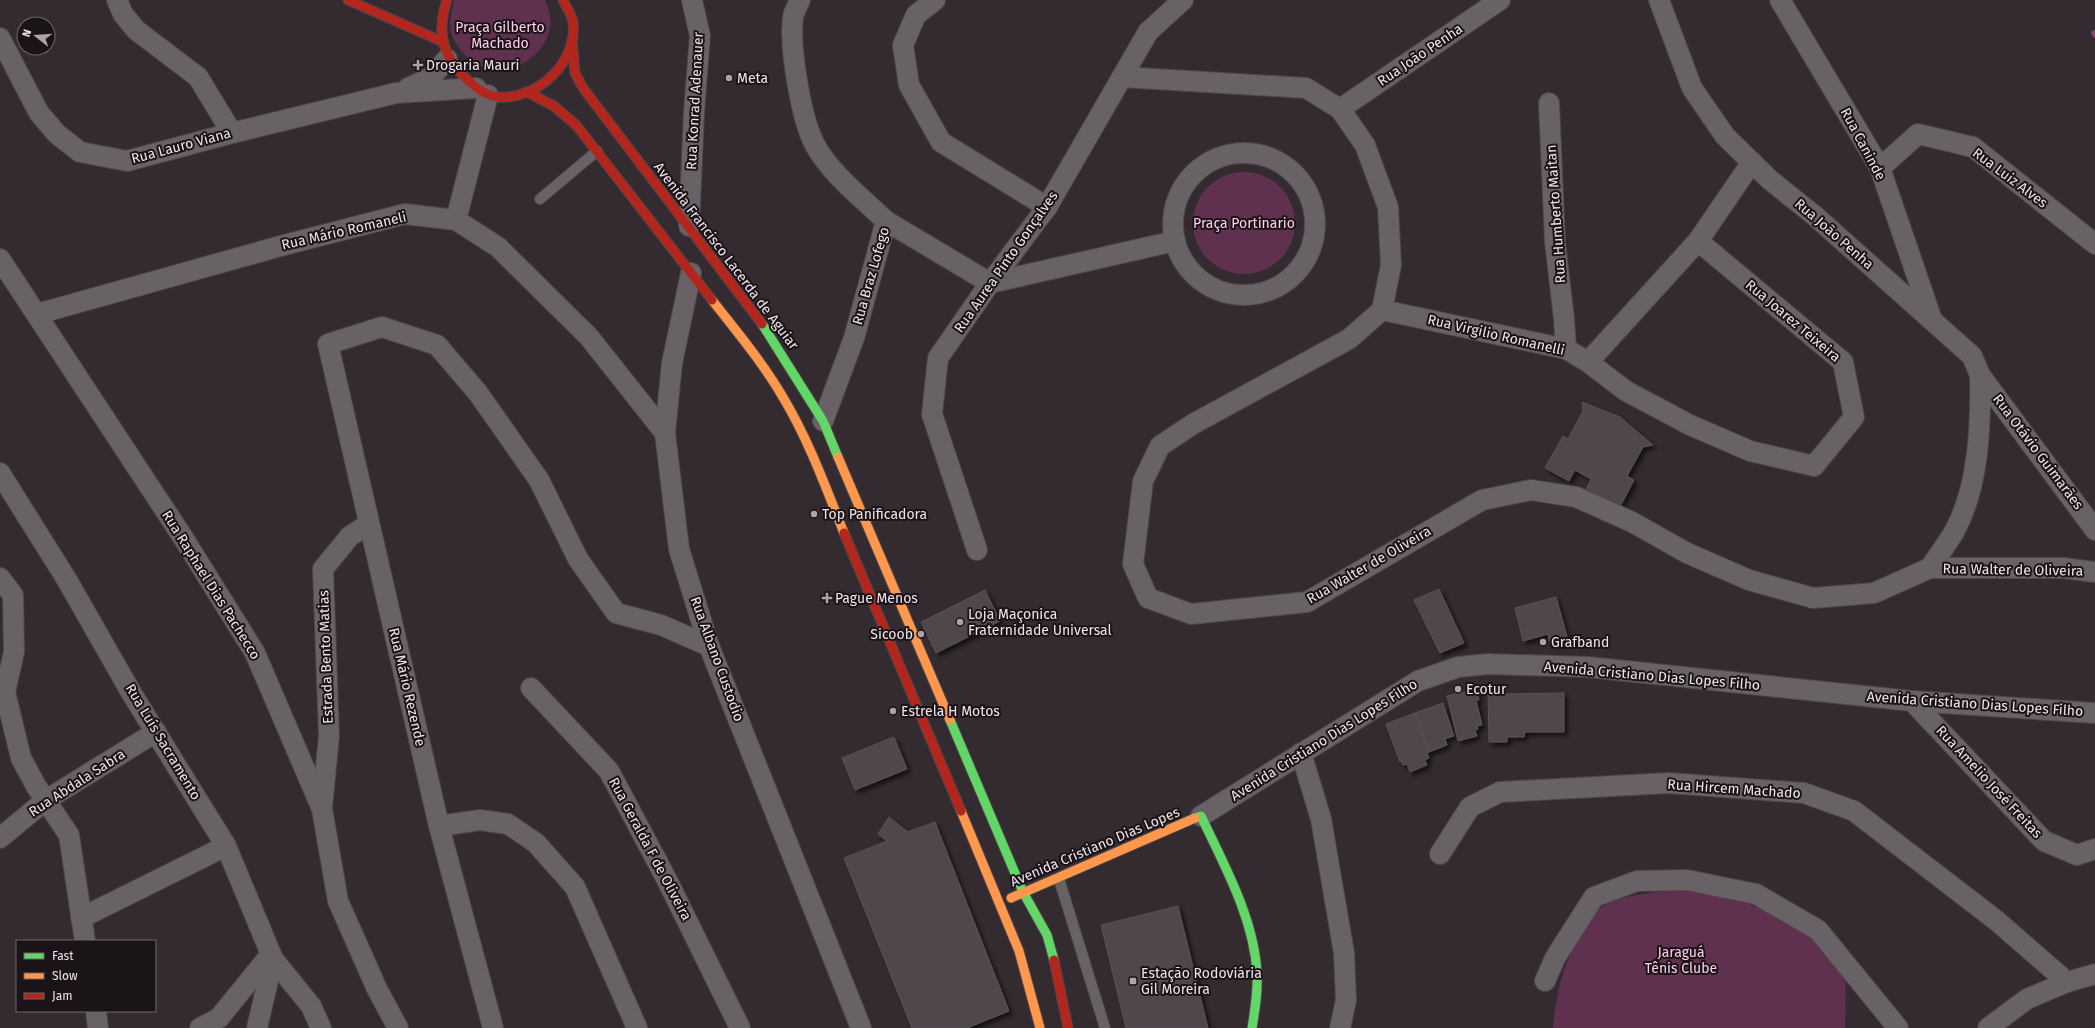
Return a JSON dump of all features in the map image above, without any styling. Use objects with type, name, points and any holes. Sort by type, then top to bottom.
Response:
[{"type":"main road","points":[[348,0],[444,50]]},
{"type":"main road","points":[[447,0],[443,9],[440,27],[444,50],[458,74],[482,92],[510,97],[527,92],[542,84],[563,64],[572,40],[573,22],[563,0]]},
{"type":"main road","name":"Avenida Francisco Lacerda de Aguiar","points":[[572,40],[575,73],[583,88],[772,337],[823,421],[1024,892],[1046,935],[1058,978],[1068,1028]]},
{"type":"main road","points":[[527,92],[543,99],[561,110],[577,126],[755,355],[784,398],[807,444],[1000,904],[1019,951],[1040,1028]]},
{"type":"main road","points":[[1201,816],[1248,923],[1258,966],[1258,1006],[1252,1028]]},
{"type":"main road","name":"Avenida Cristiano Dias Lopes","points":[[1000,904],[1024,892],[1059,879],[1201,816]]},
{"type":"street","points":[[117,0],[123,14],[136,30],[198,77],[232,133]]},
{"type":"street","name":"Rua Konrad Adenauer","points":[[689,226],[694,112],[700,36],[692,0]]},
{"type":"street","points":[[800,0],[793,16],[794,54],[798,93],[815,145],[837,174],[886,221]]},
{"type":"street","points":[[935,0],[916,15],[903,45],[909,85],[941,142],[1047,207]]},
{"type":"street","name":"Rua Aurea Pinto Gonçalves","points":[[977,550],[932,414],[938,358],[990,283],[1047,207],[1148,32],[1183,0]]},
{"type":"street","name":"Rua João Penha","points":[[1340,109],[1500,0]]},
{"type":"street","name":"Rua João Penha","points":[[1659,0],[1692,88],[1725,136],[1770,180],[1815,216],[1932,322],[1972,356],[1980,375]]},
{"type":"street","name":"Rua Caninde","points":[[1780,0],[1880,168],[1932,322]]},
{"type":"street","name":"Rua Lauro Viana","points":[[0,38],[39,113],[57,134],[80,152],[127,161],[232,133],[396,93],[430,78],[444,50]]},
{"type":"street","points":[[1122,77],[1306,88],[1340,109],[1365,145],[1388,206],[1391,265],[1382,310]]},
{"type":"street","points":[[456,220],[482,92]]},
{"type":"street","name":"Rua Lauro Viana","points":[[396,93],[482,92]]},
{"type":"street","name":"Rua Humberto Maitan","points":[[1549,103],[1555,242],[1566,349]]},
{"type":"street","name":"Rua Luiz Alves","points":[[1880,168],[1918,134],[1973,147],[2095,244]]},
{"type":"street","points":[[1233,153],[1257,154],[1279,162],[1297,176],[1310,196],[1315,219],[1313,242],[1304,264],[1287,281],[1266,292],[1243,296],[1220,292],[1200,280],[1184,263],[1175,241],[1173,218],[1179,195],[1192,175],[1211,161],[1233,153]]},
{"type":"street","points":[[1588,362],[1698,241],[1752,162]]},
{"type":"street","name":"Rua Mário Romaneli","points":[[37,314],[288,244],[405,214],[456,220],[498,247],[589,337],[665,433]]},
{"type":"street","name":"Rua Braz Lofego","points":[[823,421],[854,338],[886,221],[990,283]]},
{"type":"street","points":[[990,283],[1175,241]]},
{"type":"street","name":"Rua Joarez Teixeira","points":[[1588,362],[1626,392],[1690,425],[1750,451],[1814,466],[1854,417],[1843,362],[1698,241]]},
{"type":"street","name":"Rua Raphael Dias Pachecco","points":[[0,259],[184,539],[255,653],[322,809],[338,901],[377,989],[398,1028]]},
{"type":"street","name":"Rua Albano Custodio","points":[[692,273],[672,363],[665,433],[679,549],[709,646],[861,1028]]},
{"type":"street","name":"Rua Virgilio Romanelli","points":[[1382,310],[1566,349],[1588,362]]},
{"type":"street","name":"Rua Walter de Oliveira","points":[[1382,310],[1349,339],[1192,424],[1160,446],[1143,481],[1133,564],[1148,598],[1191,614],[1308,602],[1482,500],[1531,490],[1576,497],[1632,522],[1688,553],[1749,580],[1813,598],[1874,593],[1930,568],[2064,568],[2095,572]]},
{"type":"street","name":"Rua Mário Rezende","points":[[493,1028],[439,826],[328,344],[382,327],[437,346],[478,393],[539,480],[578,560],[616,613],[661,625],[709,646]]},
{"type":"street","name":"Rua Walter de Oliveira","points":[[1930,568],[1954,531],[1971,487],[1981,420],[1980,375]]},
{"type":"street","name":"Rua Otávio Guimarães","points":[[1980,375],[2095,530]]},
{"type":"street","name":"Rua Luís Sacramento","points":[[0,473],[67,580],[156,732],[226,846],[272,956],[311,1006],[321,1028]]},
{"type":"street","name":"Estrada Bento Matias","points":[[322,809],[329,736],[323,569],[350,536],[369,524]]},
{"type":"street","points":[[0,578],[13,595],[14,652],[6,692],[21,758],[69,835],[85,940]]},
{"type":"street","name":"Avenida Cristiano Dias Lopes Filho","points":[[1201,816],[1418,681],[1458,667],[1488,664],[1588,667],[1912,701],[2095,713]]},
{"type":"street","name":"Rua Geralda F de Oliveira","points":[[532,688],[609,771],[668,880],[740,1028]]},
{"type":"street","name":"Rua Amelio José Freitas","points":[[1912,701],[2044,841],[2076,855],[2095,849]]},
{"type":"street","name":"Rua Abdala Sabra","points":[[0,838],[46,800],[156,732]]},
{"type":"street","points":[[1301,753],[1321,819],[1344,953],[1346,1000],[1340,1028]]},
{"type":"street","name":"Rua Hircem Machado","points":[[1440,854],[1470,807],[1500,792],[1669,783],[1804,793],[1854,811],[1997,921],[2067,982]]},
{"type":"street","points":[[439,826],[480,820],[508,824],[536,843],[575,887],[637,1028]]},
{"type":"street","points":[[81,918],[226,846]]},
{"type":"street","points":[[1545,981],[1555,958],[1594,897],[1637,881],[1687,880],[1756,894],[1818,930],[1898,1028]]},
{"type":"street","points":[[200,1028],[218,1018],[272,956]]},
{"type":"street","points":[[257,1028],[272,956]]},
{"type":"street","points":[[1988,1028],[2027,999],[2067,982],[2095,974]]},
{"type":"street","points":[[96,1012],[98,1028]]},
{"type":"lane","points":[[540,199],[597,151]]},
{"type":"lane","points":[[1059,879],[1105,1028]]},
{"type":"green space","name":"Praça Gilberto Machado","points":[[454,0],[545,0],[550,18],[548,35],[540,50],[527,61],[512,68],[495,69],[478,64],[462,52],[452,35],[450,21]]},
{"type":"green space","name":"Praça Portinario","points":[[1244,172],[1264,176],[1272,180],[1280,187],[1287,195],[1291,203],[1295,223],[1291,243],[1287,251],[1280,259],[1272,266],[1264,270],[1244,274],[1224,270],[1216,266],[1208,259],[1201,251],[1197,243],[1193,223],[1197,203],[1201,195],[1208,187],[1216,180],[1224,176]]},
{"type":"green space","name":"Jaraguá Tênis Clube","points":[[1676,890],[1711,893],[1737,899],[1772,914],[1808,936],[1823,948],[1836,961],[1844,973],[1846,991],[1845,1028],[1553,1028],[1557,998],[1564,970],[1576,943],[1600,909],[1613,901],[1622,898]]},
{"type":"building","points":[[1582,402],[1620,417],[1653,445],[1643,447],[1627,476],[1634,480],[1619,509],[1585,491],[1591,479],[1575,470],[1569,481],[1545,468],[1563,436],[1568,439],[1583,411]]},
{"type":"building","points":[[1439,589],[1464,643],[1440,653],[1414,600]]},
{"type":"building","name":"Loja Maçonica Fraternidade Universal","points":[[985,590],[1000,621],[936,653],[921,622]]},
{"type":"building","points":[[1556,597],[1567,636],[1560,645],[1549,641],[1548,634],[1523,641],[1515,608]]},
{"type":"building","points":[[1477,689],[1479,700],[1476,700],[1482,725],[1477,726],[1478,729],[1475,730],[1477,736],[1458,741],[1447,696]]},
{"type":"building","points":[[1488,689],[1498,689],[1498,694],[1564,693],[1564,732],[1525,732],[1524,737],[1507,737],[1507,742],[1489,742]]},
{"type":"building","points":[[1443,703],[1454,736],[1445,739],[1447,745],[1429,752],[1415,713]]},
{"type":"building","points":[[1415,713],[1429,752],[1427,753],[1429,758],[1425,760],[1427,765],[1410,772],[1407,764],[1403,765],[1401,761],[1400,762],[1386,724]]},
{"type":"building","points":[[894,737],[907,769],[855,790],[842,758]]},
{"type":"building","points":[[889,817],[908,832],[935,822],[1009,1011],[967,1028],[912,1028],[844,858],[887,841],[878,834]]},
{"type":"building","points":[[1178,906],[1208,1028],[1126,1028],[1101,925]]},
{"type":"traffic: fast","points":[[762,324],[823,421],[838,457]]},
{"type":"traffic: fast","points":[[950,720],[1023,892],[1047,935],[1054,960]]},
{"type":"traffic: fast","points":[[1195,818],[1201,816],[1228,873],[1244,912],[1250,932],[1255,952],[1257,973],[1256,1001],[1252,1028]]},
{"type":"traffic: slow","points":[[712,300],[759,361],[784,399],[809,448],[844,533]]},
{"type":"traffic: slow","points":[[838,457],[950,720]]},
{"type":"traffic: slow","points":[[961,811],[1019,951],[1040,1028]]},
{"type":"traffic: slow","points":[[1011,898],[1195,818]]},
{"type":"traffic: jam","points":[[348,0],[441,41]]},
{"type":"traffic: jam","points":[[447,0],[443,13],[442,36],[444,46],[449,56],[462,75],[472,84],[487,94],[498,97],[513,96],[527,92],[541,85],[552,76],[562,64],[569,51],[573,37],[573,22],[563,0]]},
{"type":"traffic: jam","points":[[572,40],[575,73],[583,88],[762,324]]},
{"type":"traffic: jam","points":[[527,92],[554,106],[577,126],[712,300]]},
{"type":"traffic: jam","points":[[844,533],[961,811]]},
{"type":"traffic: jam","points":[[1054,960],[1068,1028]]},
{"type":"place","name":"Drogaria Mauri","points":[[418,65]]},
{"type":"place","name":"Meta","points":[[729,78]]},
{"type":"place","name":"Top Panificadora","points":[[814,514]]},
{"type":"place","name":"Pague Menos","points":[[827,598]]},
{"type":"place","name":"Loja Maçonica Fraternidade Universal","points":[[960,622]]},
{"type":"place","name":"Sicoob","points":[[921,634]]},
{"type":"place","name":"Grafband","points":[[1543,642]]},
{"type":"place","name":"Ecotur","points":[[1458,689]]},
{"type":"place","name":"Estrela H Motos","points":[[893,711]]},
{"type":"place","name":"Estação Rodoviária Gil Moreira","points":[[1133,981]]}]
